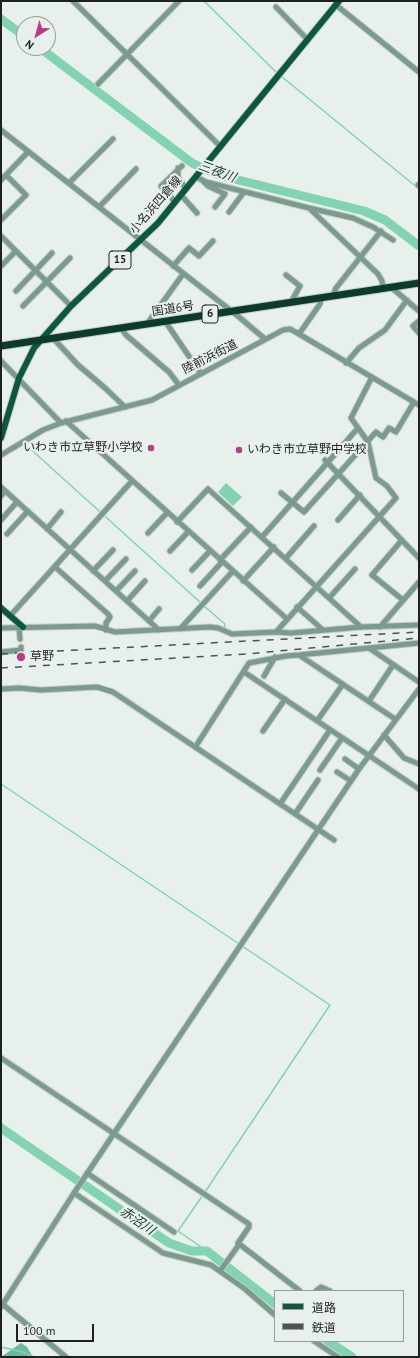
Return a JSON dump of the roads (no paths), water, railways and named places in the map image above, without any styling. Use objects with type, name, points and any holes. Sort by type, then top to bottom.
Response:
[{"type":"highway","name":"国道6号","points":[[1,346],[419,283]]},
{"type":"main road","name":"小名浜四倉線","points":[[1,438],[3,424],[19,378],[31,353],[40,340],[71,306],[140,241],[175,202],[337,3]]},
{"type":"main road","points":[[1,608],[21,627]]},
{"type":"street","points":[[73,1],[220,146]]},
{"type":"street","points":[[98,84],[179,1]]},
{"type":"street","points":[[337,3],[419,72]]},
{"type":"street","points":[[276,7],[308,39]]},
{"type":"street","points":[[1,130],[265,339]]},
{"type":"street","points":[[69,183],[113,139]]},
{"type":"street","points":[[1,180],[28,152]]},
{"type":"street","points":[[175,202],[161,186],[180,167],[178,177],[186,189]]},
{"type":"street","points":[[99,207],[136,169]]},
{"type":"street","points":[[1,220],[26,195],[6,175]]},
{"type":"street","points":[[196,177],[244,192],[353,218],[380,231],[394,240]]},
{"type":"street","points":[[202,180],[208,186],[225,194],[215,207]]},
{"type":"street","points":[[229,212],[244,192]]},
{"type":"street","points":[[181,195],[197,213]]},
{"type":"street","points":[[309,208],[378,274],[387,287],[419,311]]},
{"type":"street","points":[[333,296],[336,288],[380,231]]},
{"type":"street","points":[[1,236],[71,306]]},
{"type":"street","points":[[173,266],[189,248],[199,256],[213,241]]},
{"type":"street","points":[[1,266],[16,251]]},
{"type":"street","points":[[16,290],[52,253]]},
{"type":"street","points":[[23,306],[70,258]]},
{"type":"street","points":[[146,324],[183,274]]},
{"type":"street","points":[[286,275],[300,286],[291,302]]},
{"type":"street","points":[[299,334],[320,304],[321,298]]},
{"type":"street","points":[[346,363],[359,348],[385,330],[406,300]]},
{"type":"street","points":[[165,321],[202,374]]},
{"type":"street","points":[[419,321],[413,326],[419,333]]},
{"type":"street","points":[[121,328],[126,335],[170,372],[179,384]]},
{"type":"street","name":"陸前浜街道","points":[[1,455],[42,430],[66,421],[152,400],[179,384],[202,374],[265,339],[283,330],[290,329],[417,403]]},
{"type":"street","points":[[53,338],[56,343],[125,407]]},
{"type":"street","points":[[1,361],[61,423]]},
{"type":"street","points":[[276,632],[396,498],[386,486],[376,478],[368,442],[351,418],[372,377]]},
{"type":"street","points":[[281,493],[304,512],[376,432],[383,437],[389,428],[396,432],[417,403]]},
{"type":"street","points":[[66,421],[188,532],[287,619]]},
{"type":"street","points":[[262,536],[327,461],[358,428]]},
{"type":"street","points":[[327,461],[380,515],[419,558]]},
{"type":"street","points":[[10,616],[132,481]]},
{"type":"street","points":[[1,496],[3,489],[159,630]]},
{"type":"street","points":[[178,522],[208,489],[262,536],[361,627]]},
{"type":"street","points":[[338,520],[360,495]]},
{"type":"street","points":[[1,520],[17,502]]},
{"type":"street","points":[[7,534],[28,511]]},
{"type":"street","points":[[47,529],[61,512]]},
{"type":"street","points":[[148,533],[167,513]]},
{"type":"street","points":[[286,558],[314,526]]},
{"type":"street","points":[[200,586],[251,527]]},
{"type":"street","points":[[170,551],[188,532]]},
{"type":"street","points":[[402,540],[372,575],[403,600]]},
{"type":"street","points":[[243,581],[274,547]]},
{"type":"street","points":[[94,571],[113,550]]},
{"type":"street","points":[[192,570],[210,551]]},
{"type":"street","points":[[105,581],[126,559]]},
{"type":"street","points":[[55,567],[108,614],[110,617],[106,623],[106,630]]},
{"type":"street","points":[[329,598],[355,569]]},
{"type":"street","points":[[116,591],[135,571]]},
{"type":"street","points":[[180,629],[233,571]]},
{"type":"street","points":[[127,601],[145,581]]},
{"type":"street","points":[[380,627],[419,582]]},
{"type":"street","points":[[297,607],[323,630]]},
{"type":"street","points":[[149,621],[159,610]]},
{"type":"street","points":[[1,628],[95,626],[115,632],[218,628],[232,634],[276,632],[291,633],[361,627],[419,625]]},
{"type":"street","points":[[20,639],[21,627]]},
{"type":"street","points":[[196,746],[251,661],[276,657],[419,643]]},
{"type":"street","points":[[1,652],[21,650],[21,647]]},
{"type":"street","points":[[369,648],[419,682]]},
{"type":"street","points":[[299,655],[395,719]]},
{"type":"street","points":[[264,676],[276,657]]},
{"type":"street","points":[[369,701],[393,665]]},
{"type":"street","points":[[244,672],[419,789]]},
{"type":"street","points":[[317,721],[343,684]]},
{"type":"street","points":[[1,689],[105,688],[122,696],[334,840]]},
{"type":"street","points":[[66,1357],[1,1305],[86,1174],[359,769],[395,719],[418,692]]},
{"type":"street","points":[[263,731],[285,699]]},
{"type":"street","points":[[280,804],[330,730]]},
{"type":"street","points":[[384,734],[404,758],[419,764]]},
{"type":"street","points":[[320,770],[342,738]]},
{"type":"street","points":[[345,759],[359,769]]},
{"type":"street","points":[[337,772],[351,781]]},
{"type":"street","points":[[295,814],[318,780]]},
{"type":"street","points":[[1,1058],[249,1224],[249,1227],[238,1243],[238,1246],[223,1267]]},
{"type":"street","points":[[86,1174],[174,1232]]},
{"type":"street","points":[[75,1191],[163,1253],[223,1267],[245,1289],[274,1314]]},
{"type":"street","points":[[238,1243],[299,1290]]},
{"type":"street","points":[[317,1290],[321,1287],[328,1290]]},
{"type":"street","points":[[316,1342],[338,1357]]},
{"type":"waterway","points":[[204,1],[278,74]]},
{"type":"waterway","name":"三夜川","points":[[1,19],[16,30]]},
{"type":"waterway","name":"三夜川","points":[[51,56],[192,163],[214,173],[230,178],[364,211],[385,220],[419,246]]},
{"type":"waterway","points":[[281,76],[419,189]]},
{"type":"waterway","points":[[26,445],[201,603]]},
{"type":"waterway","points":[[204,606],[225,624],[224,628]]},
{"type":"waterway","points":[[1,784],[330,1005],[205,1192]]},
{"type":"waterway","name":"赤沼川","points":[[1,1128],[169,1243],[192,1251],[207,1251],[274,1303]]},
{"type":"waterway","points":[[203,1195],[178,1231],[207,1251]]},
{"type":"waterway","name":"赤沼川","points":[[330,1342],[352,1357]]},
{"type":"waterway","points":[[1,1347],[23,1352],[34,1357]]},
{"type":"railway","points":[[1,654],[419,632]]},
{"type":"railway","points":[[1,668],[246,654],[419,638]]},
{"type":"place","name":"いわき市立草野小学校","points":[[151,448]]},
{"type":"place","name":"いわき市立草野中学校","points":[[239,450]]},
{"type":"place","name":"草野","points":[[21,657]]}]
